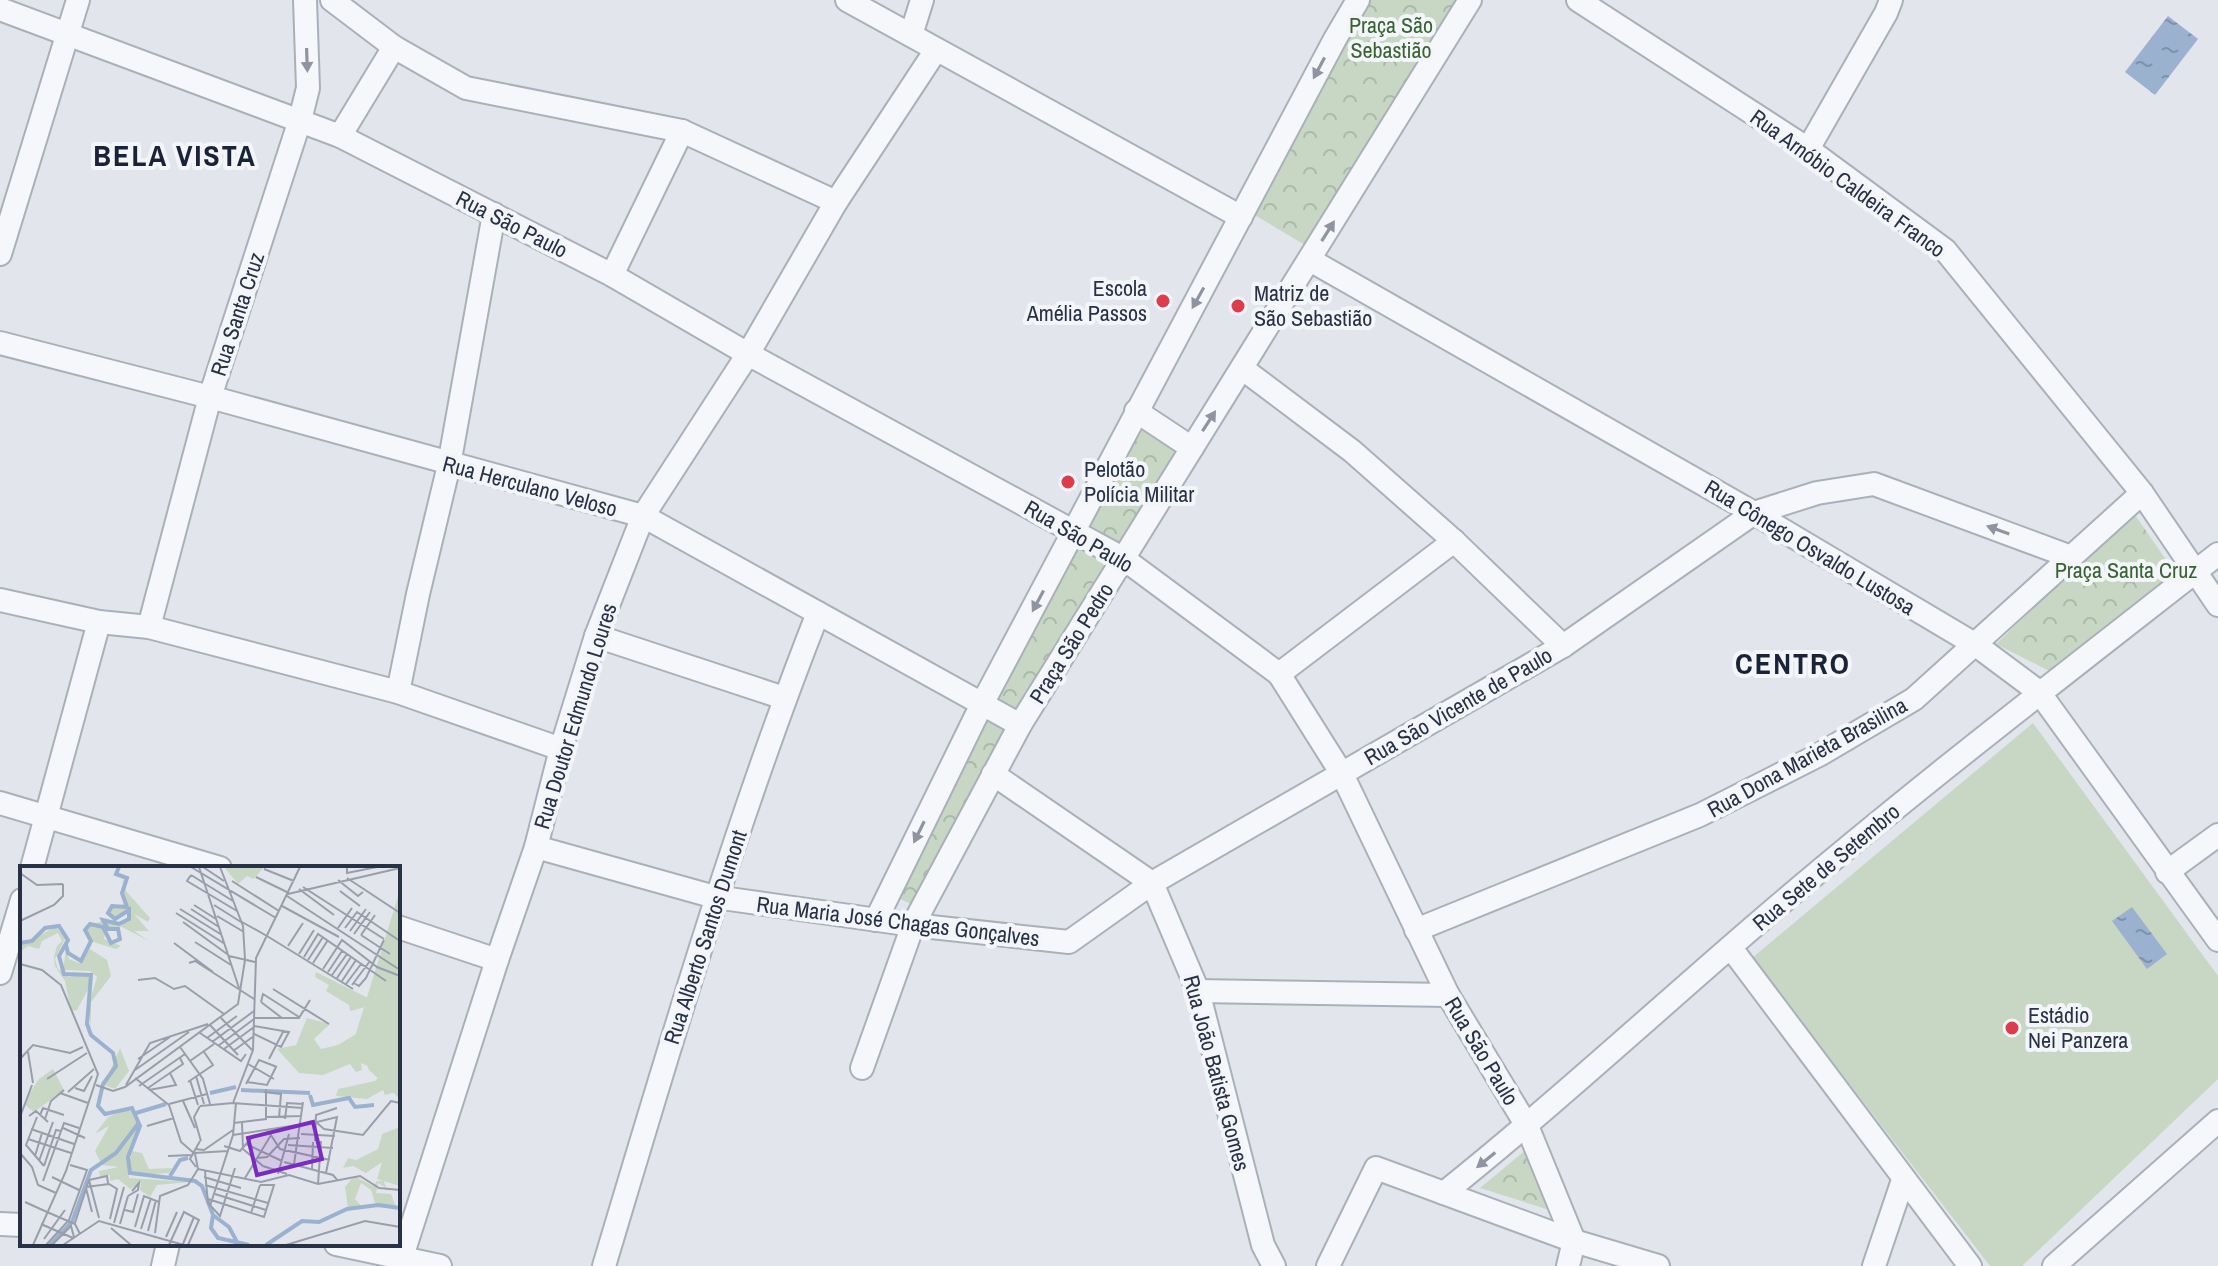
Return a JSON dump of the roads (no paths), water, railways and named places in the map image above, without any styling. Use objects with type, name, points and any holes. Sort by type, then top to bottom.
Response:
[{"type":"street","points":[[0,254],[78,0]]},
{"type":"street","name":"Rua Santa Cruz","points":[[149,627],[210,397],[308,88],[305,0]]},
{"type":"street","points":[[332,0],[394,47],[466,88],[682,131],[836,202]]},
{"type":"street","points":[[847,0],[1241,217]]},
{"type":"street","points":[[911,35],[922,0]]},
{"type":"street","points":[[876,920],[982,704],[1358,0]]},
{"type":"street","points":[[1470,0],[1243,369],[1352,451],[1454,541],[1563,646]]},
{"type":"street","name":"Rua Arnóbio Caldeira Franco","points":[[1578,0],[1808,149],[1945,250],[2142,493],[2218,605]]},
{"type":"street","points":[[1808,149],[1891,0]]},
{"type":"street","name":"Rua São Paulo","points":[[0,9],[340,136],[612,275],[748,354],[1124,559],[1279,674],[1342,774],[1448,995],[1527,1126],[1574,1241]]},
{"type":"street","points":[[340,136],[394,47]]},
{"type":"street","name":"Rua Doutor Edmundo Loures","points":[[400,1262],[536,847],[561,749],[596,636],[643,516],[748,354],[836,202],[936,50]]},
{"type":"street","points":[[612,275],[682,131]]},
{"type":"street","points":[[398,692],[449,465],[494,214]]},
{"type":"street","name":"Rua Cônego Osvaldo Lustosa","points":[[1310,260],[1754,513],[1976,645],[2039,692],[2218,940]]},
{"type":"street","name":"Rua Herculano Veloso","points":[[0,343],[210,397],[643,516],[1020,725]]},
{"type":"street","name":"Praça São Pedro","points":[[862,1068],[913,925],[993,774],[1020,725],[1243,369]]},
{"type":"street","points":[[1136,411],[1192,448]]},
{"type":"street","name":"Rua São Vicente de Paulo","points":[[1152,883],[1563,646],[1754,513],[1817,493],[1874,484],[2071,557]]},
{"type":"street","name":"Rua Dona Marieta Brasilina","points":[[1416,930],[1700,815],[1819,755],[1914,699],[2142,493]]},
{"type":"street","points":[[1279,674],[1454,541]]},
{"type":"street","name":"Rua Sete de Setembro","points":[[1444,1193],[1527,1126],[1731,948],[2039,692],[2218,554]]},
{"type":"street","points":[[0,600],[99,622],[149,627],[398,692],[561,749]]},
{"type":"street","name":"Rua Alberto Santos Dumont","points":[[604,1266],[715,897],[784,698],[818,613]]},
{"type":"street","points":[[33,866],[99,622]]},
{"type":"street","points":[[596,636],[784,698]]},
{"type":"street","points":[[993,774],[1152,883]]},
{"type":"street","points":[[0,803],[213,866]]},
{"type":"street","points":[[2167,872],[2218,835]]},
{"type":"street","name":"Rua Maria José Chagas Gonçalves","points":[[536,847],[715,897],[913,925],[1069,942],[1152,883]]},
{"type":"street","name":"Rua João Batista Gomes","points":[[1152,883],[1198,991],[1263,1245],[1274,1266]]},
{"type":"street","points":[[0,973],[20,907]]},
{"type":"street","points":[[400,928],[497,960]]},
{"type":"street","points":[[1731,948],[1970,1266]]},
{"type":"street","points":[[1198,991],[1448,995]]},
{"type":"street","points":[[2054,1266],[2218,1121]]},
{"type":"street","points":[[1328,1266],[1376,1168],[1574,1241],[1658,1266]]},
{"type":"street","points":[[1874,1266],[1903,1180]]},
{"type":"street","points":[[0,1224],[20,1225]]},
{"type":"street","points":[[1568,1266],[1574,1241]]},
{"type":"street","points":[[163,1266],[168,1246]]},
{"type":"street","points":[[343,1246],[400,1262],[440,1266]]},
{"type":"water","points":[[2168,16],[2198,39],[2155,95],[2125,72]]},
{"type":"water","points":[[2132,907],[2167,954],[2147,969],[2112,921]]},
{"type":"place","name":"Escola Amélia Passos","points":[[1163,301]]},
{"type":"place","name":"Matriz de São Sebastião","points":[[1238,306]]},
{"type":"place","name":"Pelotão Polícia Militar","points":[[1068,482]]},
{"type":"place","name":"Estádio Nei Panzera","points":[[2012,1028]]},
{"type":"district","name":"BELA VISTA","points":[[175,155]]},
{"type":"district","name":"CENTRO","points":[[1793,663]]},
{"type":"park label","name":"Praça São Sebastião","points":[[1391,38]]},
{"type":"park label","name":"Praça Santa Cruz","points":[[2126,570]]}]
